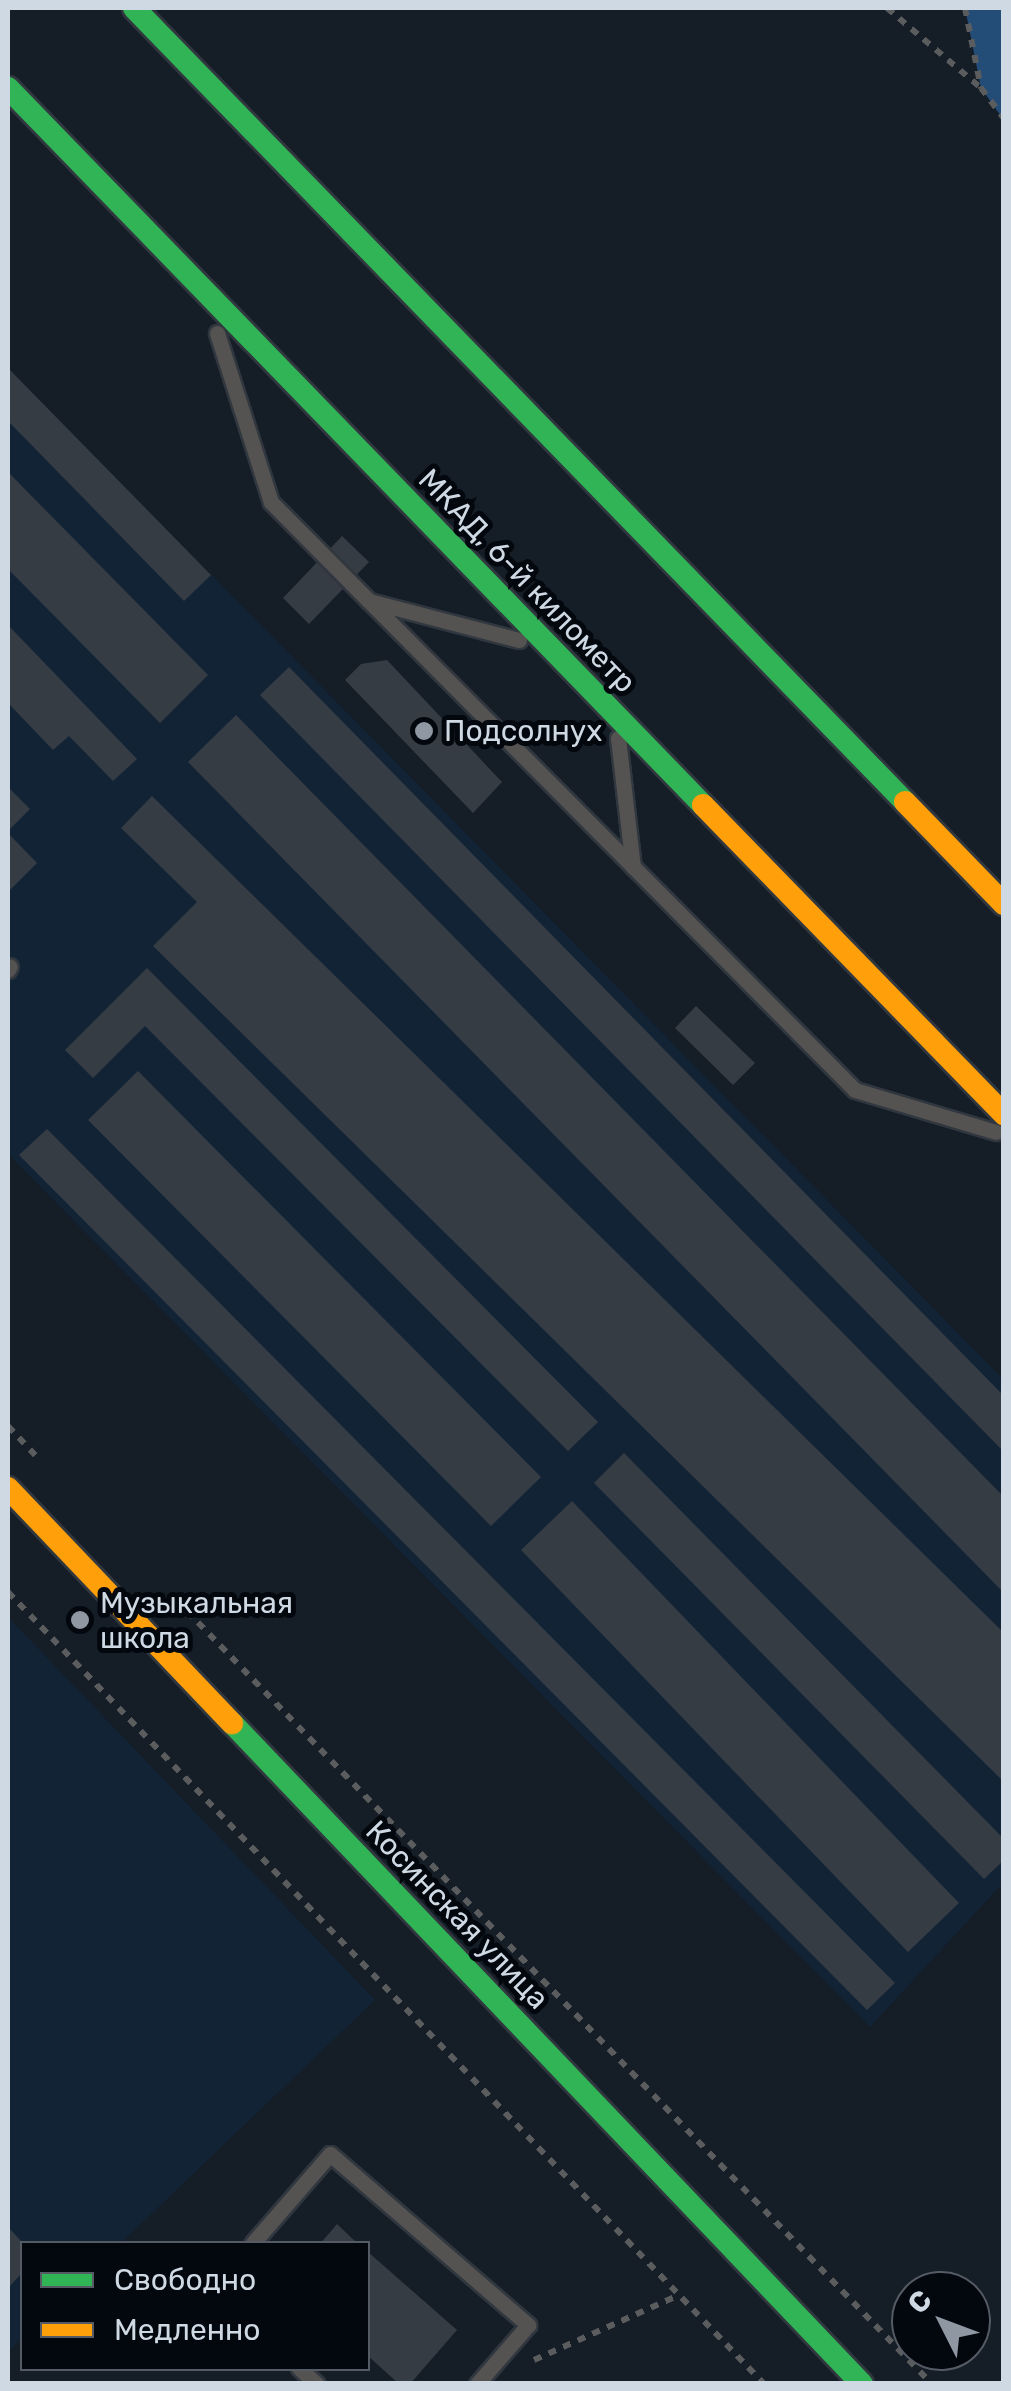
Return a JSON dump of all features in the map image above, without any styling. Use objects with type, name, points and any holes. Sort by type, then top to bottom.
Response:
[{"type":"main road","points":[[134,8],[1004,904]]},
{"type":"main road","name":"МКАД, 6-й километр","points":[[8,88],[1004,1115]]},
{"type":"main road","name":"Косинская улица","points":[[8,1488],[862,2384]]},
{"type":"lane","points":[[204,291],[271,502],[856,1090],[1004,1134]]},
{"type":"lane","points":[[369,602],[551,649]]},
{"type":"lane","points":[[615,714],[633,866]]},
{"type":"lane","points":[[255,2241],[330,2154],[528,2325],[477,2384]]},
{"type":"path","points":[[886,8],[981,88],[1004,119]]},
{"type":"path","points":[[966,8],[981,88]]},
{"type":"path","points":[[8,1426],[46,1466]]},
{"type":"path","points":[[8,1592],[764,2384]]},
{"type":"path","points":[[182,1606],[932,2384]]},
{"type":"path","points":[[518,2368],[680,2296]]},
{"type":"shaded area","points":[[965,8],[1003,8],[1003,119],[981,88]]},
{"type":"shaded area","points":[[8,368],[1003,1379],[1003,1883],[870,2027],[8,1154]]},
{"type":"shaded area","points":[[8,1617],[375,2000],[123,2241],[20,2241],[20,2340],[8,2352]]},
{"type":"building","points":[[8,368],[211,575],[184,601],[8,421]]},
{"type":"building","points":[[8,472],[208,675],[160,723],[8,569]]},
{"type":"building","points":[[342,536],[369,562],[309,624],[283,598]]},
{"type":"building","points":[[8,625],[137,759],[113,781],[69,736],[53,750],[8,703]]},
{"type":"building","name":"Подсолнух","points":[[387,660],[502,782],[473,813],[345,680],[361,664]]},
{"type":"building","points":[[289,667],[1004,1396],[1004,1452],[260,695]]},
{"type":"building","points":[[236,715],[1004,1497],[1004,1593],[188,762]]},
{"type":"building","points":[[8,787],[30,809],[8,831]]},
{"type":"building","points":[[152,796],[1004,1633],[1004,1782],[153,946],[197,902],[121,828]]},
{"type":"building","points":[[8,833],[37,863],[8,892]]},
{"type":"building","points":[[147,968],[598,1422],[568,1451],[145,1026],[93,1078],[65,1050]]},
{"type":"building","points":[[696,1006],[755,1063],[733,1085],[675,1028]]},
{"type":"building","points":[[138,1071],[541,1477],[491,1526],[88,1120]]},
{"type":"building","points":[[47,1129],[895,1983],[867,2010],[19,1155]]},
{"type":"building","points":[[624,1453],[1004,1839],[1004,1860],[984,1879],[594,1483]]},
{"type":"building","points":[[572,1501],[959,1903],[908,1952],[521,1550]]},
{"type":"building","points":[[337,2224],[355,2241],[323,2241]]},
{"type":"building","points":[[8,2227],[21,2241],[20,2275],[8,2288]]},
{"type":"building","points":[[370,2254],[457,2330],[410,2384],[399,2384],[370,2358]]},
{"type":"traffic: fast","points":[[134,8],[905,802]]},
{"type":"traffic: fast","points":[[8,88],[703,805]]},
{"type":"traffic: fast","points":[[232,1723],[862,2384]]},
{"type":"traffic: slow","points":[[905,802],[1004,904]]},
{"type":"traffic: slow","points":[[703,805],[1004,1115]]},
{"type":"traffic: slow","points":[[8,1488],[232,1723]]},
{"type":"place","name":"Подсолнух","points":[[424,731]]},
{"type":"place","name":"Музыкальная школа","points":[[80,1620]]}]
